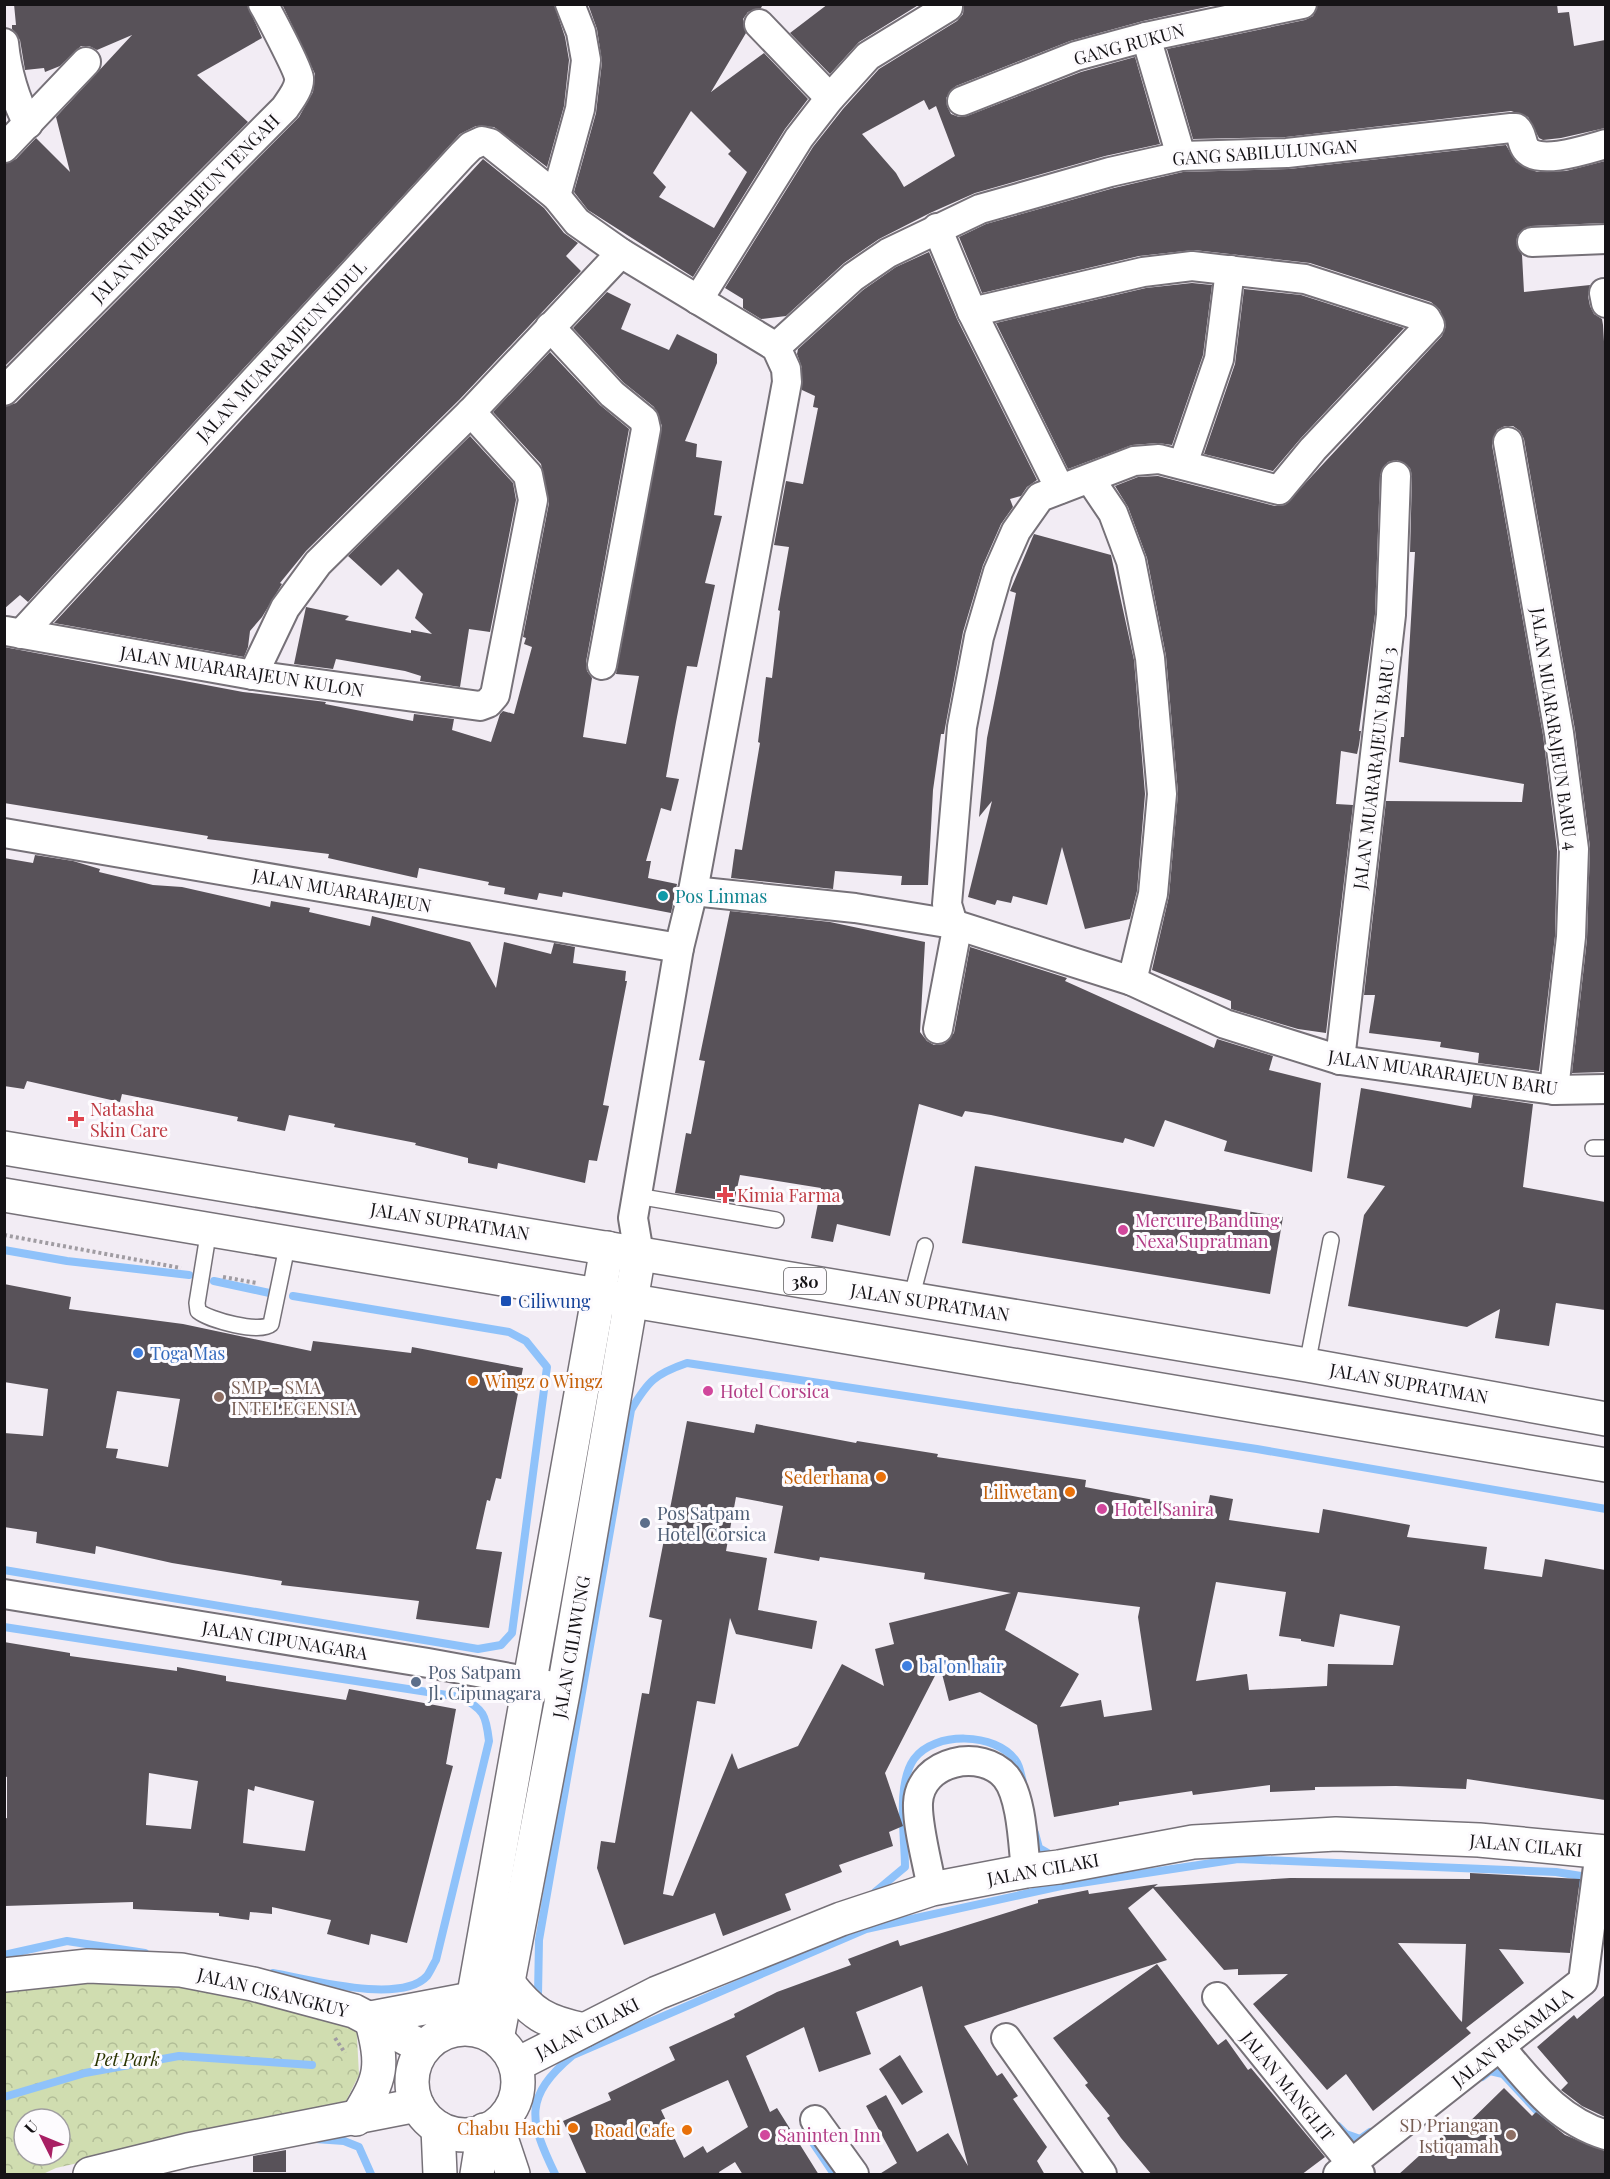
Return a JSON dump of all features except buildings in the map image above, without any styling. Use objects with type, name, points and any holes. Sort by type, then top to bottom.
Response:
[{"type":"street","points":[[556,196],[580,108],[586,60],[581,32],[570,4]]},
{"type":"street","name":"GANG RUKUN","points":[[962,101],[1076,56],[1146,37],[1302,4]]},
{"type":"street","points":[[698,300],[798,138],[830,98],[868,56],[948,8]]},
{"type":"street","name":"JALAN MUARARAJEUN TENGAH","points":[[4,391],[285,108],[297,89],[299,77],[271,19]]},
{"type":"street","points":[[759,24],[830,98]]},
{"type":"street","points":[[1146,37],[1181,156]]},
{"type":"street","points":[[4,43],[18,101],[4,148]]},
{"type":"street","points":[[18,101],[86,62]]},
{"type":"street","name":"GANG SABILULUNGAN","points":[[776,347],[853,277],[888,253],[980,209],[1110,172],[1181,156],[1287,153],[1516,128],[1520,132],[1524,148],[1533,155],[1557,156],[1605,144]]},
{"type":"street","name":"JALAN MUARARAJEUN KIDUL","points":[[13,632],[471,146],[482,141],[490,143],[556,196],[577,222],[621,253],[776,347]]},
{"type":"street","points":[[937,228],[972,312],[1060,489]]},
{"type":"street","points":[[1532,242],[1605,239]]},
{"type":"street","points":[[253,675],[285,608],[318,563],[471,412],[621,253]]},
{"type":"street","points":[[938,1029],[956,934],[946,904],[962,727],[979,637],[998,572],[1016,531],[1034,502],[1060,489],[1148,459],[1183,464],[1276,491],[1282,489],[1313,449],[1430,325],[1426,318],[1305,279],[1192,266],[1143,272],[972,312]]},
{"type":"street","points":[[1183,464],[1218,359],[1230,270]]},
{"type":"street","points":[[550,327],[612,394],[644,420],[646,429],[602,665]]},
{"type":"street","points":[[639,1254],[635,1207],[679,948],[693,891],[787,382],[786,369],[776,347]]},
{"type":"street","name":"JALAN MUARARAJEUN KULON","points":[[13,632],[253,675],[480,706],[488,703],[495,695],[533,500],[528,475],[471,412]]},
{"type":"street","name":"JALAN MUARARAJEUN BARU 4","points":[[1508,442],[1559,733],[1574,849],[1571,937],[1554,1090]]},
{"type":"street","name":"JALAN MUARARAJEUN BARU 3","points":[[1340,1060],[1391,615],[1396,476]]},
{"type":"street","points":[[1090,479],[1113,513],[1131,561],[1150,658],[1161,783],[1154,894],[1132,981]]},
{"type":"street","name":"JALAN MUARARAJEUN","points":[[4,833],[679,948]]},
{"type":"street","name":"JALAN MUARARAJEUN BARU","points":[[693,891],[845,907],[953,924],[1132,981],[1225,1024],[1340,1060],[1554,1090],[1605,1089]]},
{"type":"street","name":"JALAN SUPRATMAN","points":[[4,1148],[1307,1365],[1605,1419]]},
{"type":"street","points":[[4,1195],[1605,1465]]},
{"type":"street","points":[[607,1248],[635,1207]]},
{"type":"street","name":"JALAN CILIWUNG","points":[[488,2033],[528,1682],[600,1297],[607,1248]]},
{"type":"street","name":"JALAN CILIWUNG","points":[[488,2033],[508,1983],[564,1688],[639,1254]]},
{"type":"street","name":"JALAN CIPUNAGARA","points":[[4,1594],[428,1663],[564,1688]]},
{"type":"street","points":[[932,1889],[918,1803],[921,1788],[945,1765],[977,1760],[995,1766],[1007,1778],[1015,1792],[1026,1871]]},
{"type":"street","name":"JALAN CILAKI","points":[[488,2033],[584,2030],[668,1989],[841,1919],[932,1889],[1026,1871],[1059,1868],[1193,1842],[1336,1834],[1434,1838],[1603,1852]]},
{"type":"street","name":"JALAN RASAMALA","points":[[1349,2171],[1500,2047],[1594,1983],[1603,1852]]},
{"type":"street","name":"JALAN CISANGKUY","points":[[4,1975],[88,1966],[181,1970],[253,1984],[354,2011],[424,2048]]},
{"type":"street","points":[[508,1983],[536,2015],[561,2025],[584,2030]]},
{"type":"street","name":"JALAN MANGLIT","points":[[1217,1997],[1349,2171]]},
{"type":"street","points":[[90,2175],[188,2150],[356,2119],[427,2117],[445,2132],[471,2135],[491,2128],[509,2113],[516,2098],[519,2081],[488,2033],[371,2018],[380,2051],[379,2072],[375,2089],[356,2119]]},
{"type":"street","points":[[440,2175],[427,2117],[411,2075],[424,2048],[436,2037],[452,2030],[488,2033]]},
{"type":"street","points":[[1006,2037],[1102,2175]]},
{"type":"street","points":[[1500,2047],[1556,2109],[1581,2127],[1605,2135]]},
{"type":"street","points":[[815,2120],[854,2175]]},
{"type":"street","points":[[477,2175],[491,2128]]},
{"type":"street","points":[[491,2128],[513,2175]]},
{"type":"lane","points":[[635,1207],[776,1220]]},
{"type":"lane","points":[[209,1229],[198,1311],[206,1317],[257,1329],[266,1328],[271,1324],[288,1242]]},
{"type":"lane","points":[[1307,1365],[1331,1240]]},
{"type":"lane","points":[[911,1299],[925,1246]]},
{"type":"path","points":[[4,1235],[279,1288]]},
{"type":"green space","name":"Pet Park","points":[[86,1961],[356,2018],[359,2075],[342,2109],[227,2129],[72,2164],[72,2107],[12,2107],[12,2167],[60,2167],[43,2174],[5,2174],[5,1976]]},
{"type":"waterway","points":[[4,1250],[67,1261],[189,1275]]},
{"type":"waterway","points":[[214,1281],[274,1294]]},
{"type":"waterway","points":[[4,1570],[478,1649],[501,1645],[512,1633],[547,1367],[526,1341],[509,1332],[293,1296]]},
{"type":"waterway","points":[[541,2003],[538,1995],[539,1940],[631,1410],[648,1385],[667,1371],[687,1363],[1257,1449],[1606,1509]]},
{"type":"waterway","points":[[4,1627],[460,1697],[479,1709],[487,1725],[489,1741],[436,1960],[427,1976],[414,1984],[397,1989],[376,1989],[353,1988],[273,1973]]},
{"type":"waterway","points":[[875,1892],[905,1867],[903,1811],[905,1782],[914,1759],[923,1750],[936,1743],[950,1740],[980,1740],[1007,1751],[1016,1761],[1023,1782]]},
{"type":"waterway","points":[[1035,1833],[1039,1848],[1053,1856]]},
{"type":"waterway","points":[[555,2174],[540,2139],[536,2124],[536,2110],[538,2097],[545,2084],[573,2055],[866,1929],[1061,1886],[1238,1859],[1556,1872],[1581,1876],[1583,1889]]},
{"type":"waterway","points":[[4,1955],[67,1941],[145,1953]]},
{"type":"waterway","points":[[4,2097],[85,2073],[179,2056],[312,2065]]},
{"type":"waterway","points":[[1482,2077],[1490,2071],[1503,2074],[1551,2126]]},
{"type":"waterway","points":[[1338,2126],[1346,2134],[1360,2139],[1370,2132]]},
{"type":"waterway","points":[[805,2131],[834,2174]]},
{"type":"waterway","points":[[315,2139],[344,2141],[359,2147],[371,2174]]},
{"type":"place","name":"Pos Linmas","points":[[663,896]]},
{"type":"place","name":"Natasha Skin Care","points":[[76,1119]]},
{"type":"place","name":"Kimia Farma","points":[[725,1195]]},
{"type":"place","name":"Mercure Bandung Nexa Supratman","points":[[1123,1230]]},
{"type":"place","name":"Ciliwung","points":[[506,1301]]},
{"type":"place","name":"Toga Mas","points":[[138,1353]]},
{"type":"place","name":"Wingz o Wingz","points":[[473,1381]]},
{"type":"place","name":"Hotel Corsica","points":[[708,1391]]},
{"type":"place","name":"SMP - SMA INTELEGENSIA","points":[[219,1397]]},
{"type":"place","name":"Sederhana","points":[[881,1477]]},
{"type":"place","name":"Liliwetan","points":[[1070,1492]]},
{"type":"place","name":"Hotel Sanira","points":[[1102,1509]]},
{"type":"place","name":"Pos Satpam Hotel Corsica","points":[[645,1523]]},
{"type":"place","name":"bal'on hair","points":[[907,1666]]},
{"type":"place","name":"Pos Satpam Jl. Cipunagara","points":[[416,1682]]},
{"type":"place","name":"Chabu Hachi","points":[[573,2128]]},
{"type":"place","name":"Road Cafe","points":[[687,2130]]},
{"type":"place","name":"Saninten Inn","points":[[765,2135]]},
{"type":"place","name":"SD Priangan Istiqamah","points":[[1511,2135]]}]
